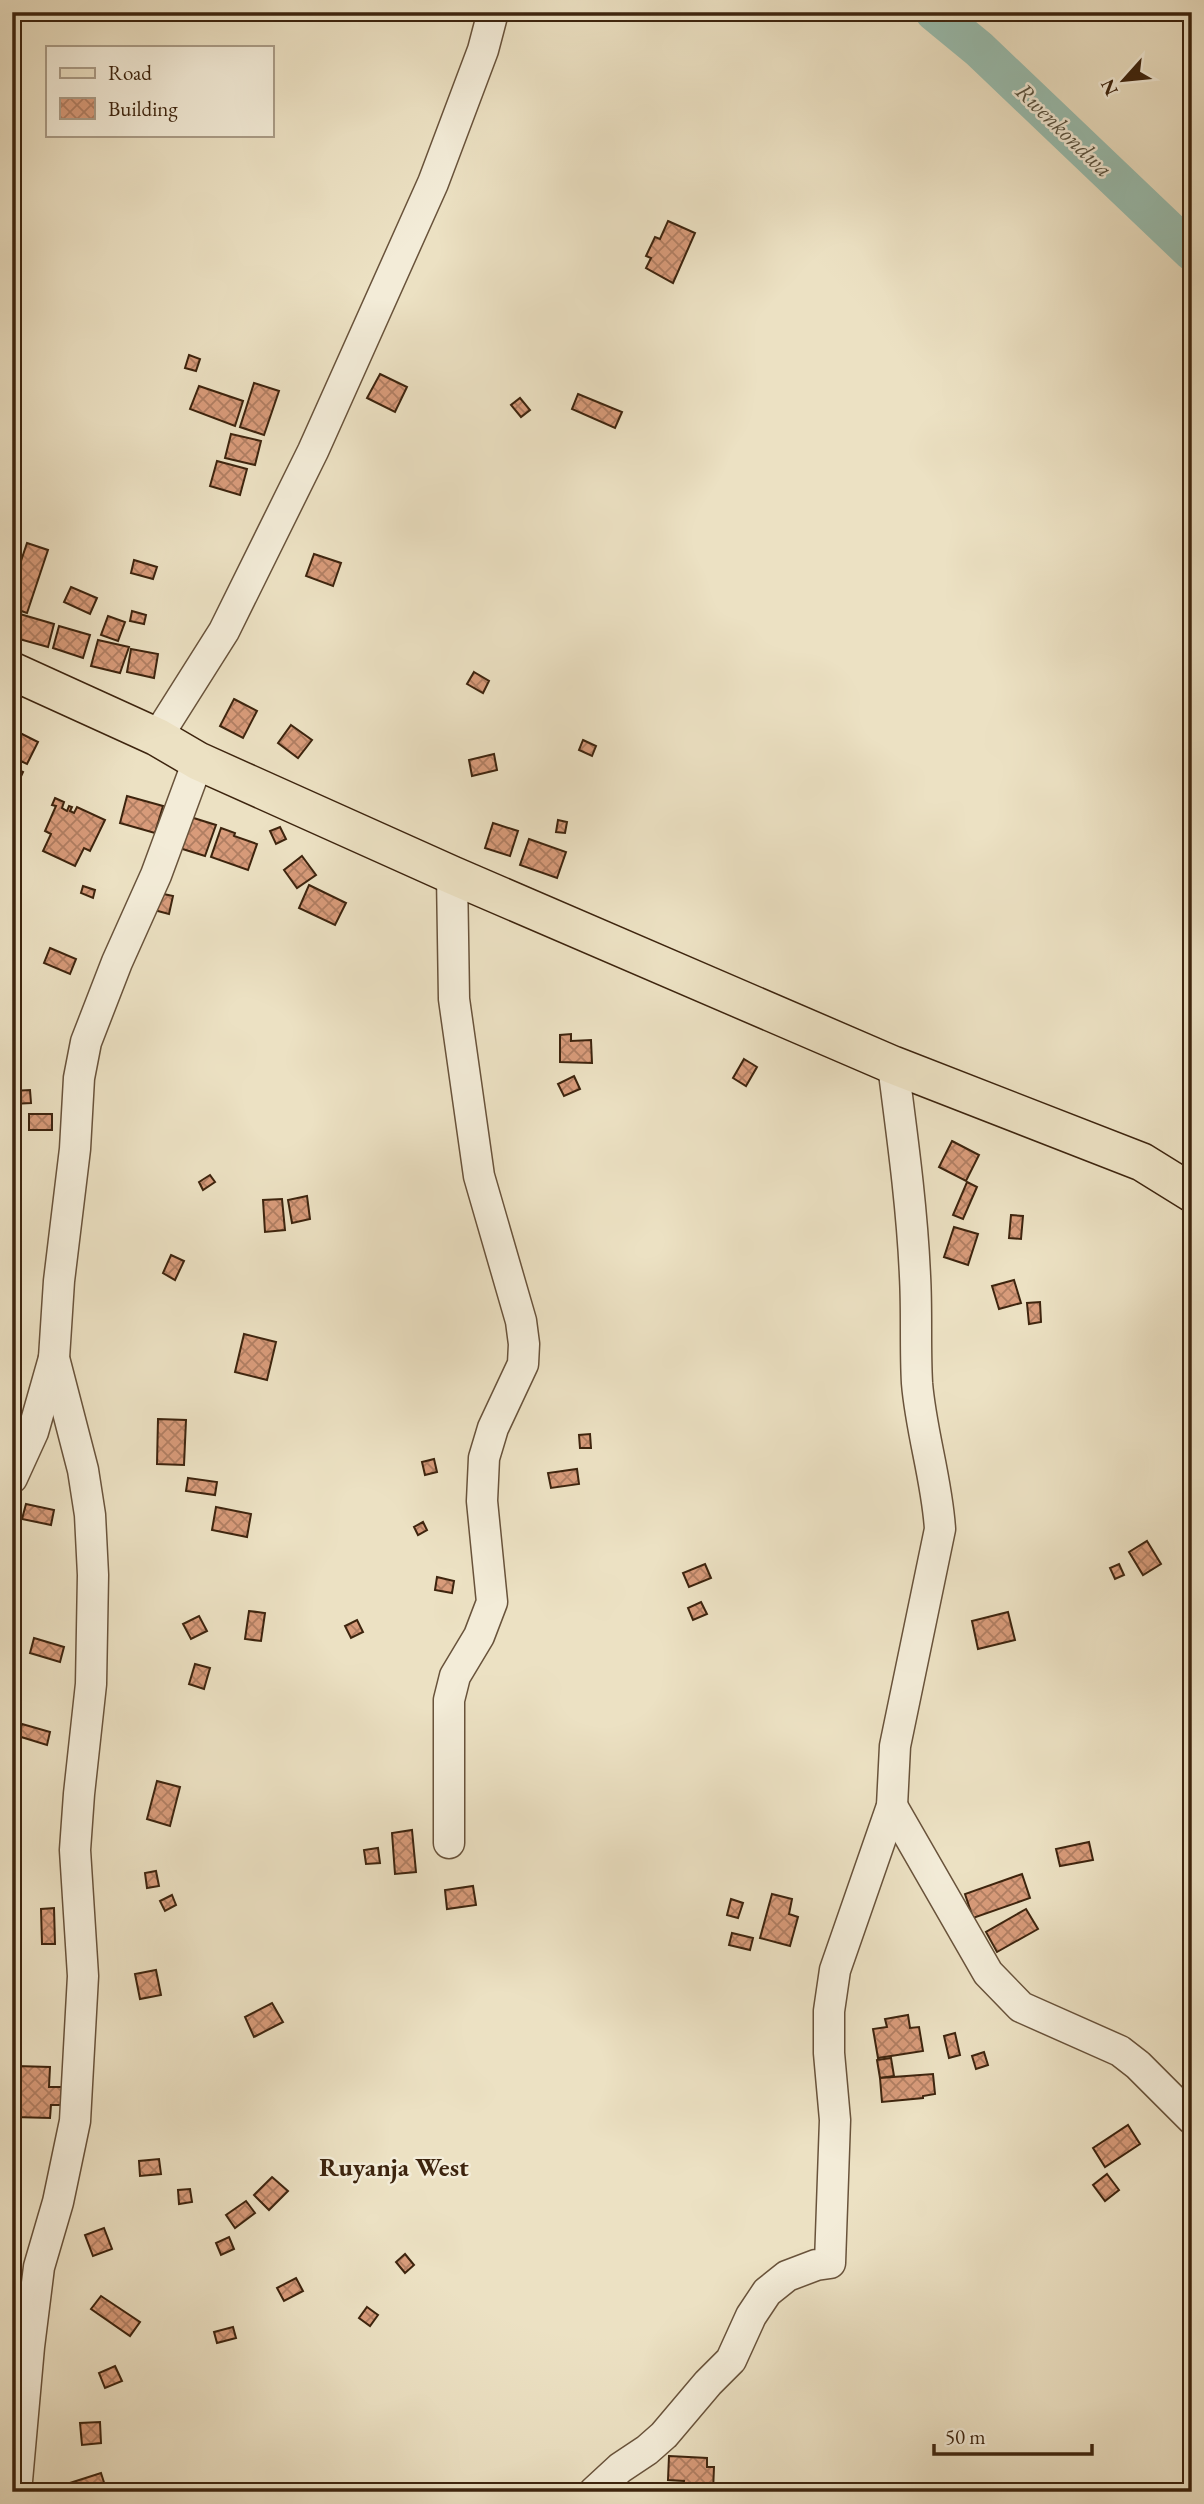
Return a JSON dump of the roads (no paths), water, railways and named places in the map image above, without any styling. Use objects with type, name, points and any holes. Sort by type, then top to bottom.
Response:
[{"type":"main road","points":[[12,671],[157,737],[198,761],[452,875],[893,1065],[1142,1162],[1192,1193]]},
{"type":"street","points":[[157,737],[224,631],[313,452],[433,183],[482,50],[493,12]]},
{"type":"street","points":[[12,1478],[33,1432],[54,1358],[59,1281],[75,1149],[79,1078],[86,1042],[117,962],[156,875],[198,761]]},
{"type":"street","points":[[449,1843],[449,1700],[455,1676],[480,1636],[492,1602],[482,1501],[484,1458],[493,1428],[523,1364],[524,1344],[521,1321],[480,1176],[454,999],[452,875]]},
{"type":"street","points":[[594,2492],[620,2468],[664,2435],[731,2360],[751,2316],[768,2292],[787,2276],[816,2265],[830,2263],[835,2120],[829,2053],[829,2011],[835,1970],[892,1806],[895,1746],[940,1529],[938,1500],[923,1432],[917,1382],[915,1276],[907,1177],[893,1065]]},
{"type":"street","points":[[16,2492],[39,2267],[58,2202],[75,2121],[83,1976],[75,1850],[91,1685],[93,1563],[90,1515],[83,1470],[54,1358]]},
{"type":"street","points":[[892,1806],[988,1973],[999,1987],[1021,2007],[1119,2051],[1138,2065],[1192,2119]]},
{"type":"waterway","name":"Rwenkondwa","points":[[934,12],[979,49],[1192,252]]},
{"type":"district","name":"Ruyanja West","points":[[394,2167]]}]
